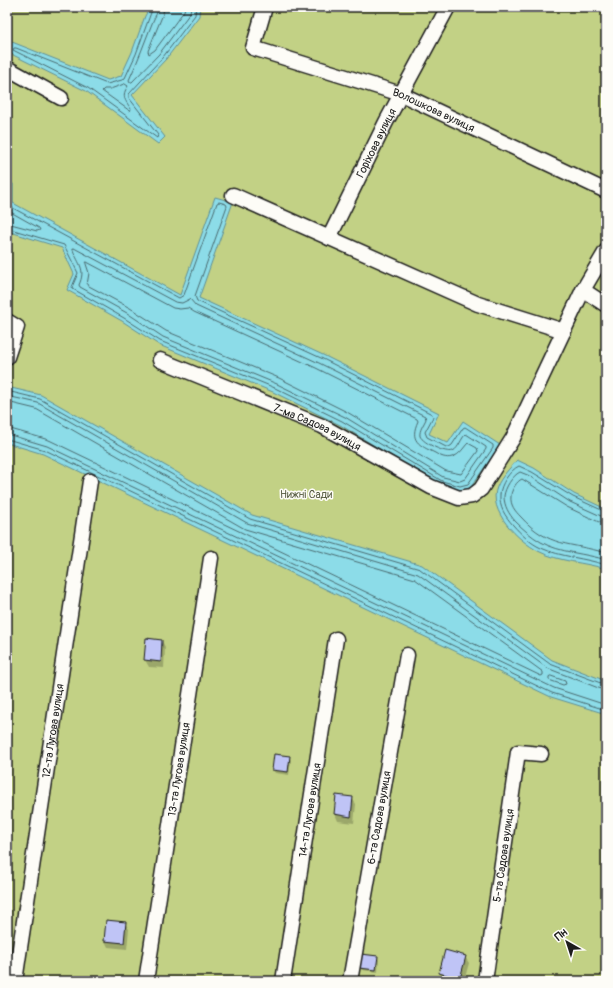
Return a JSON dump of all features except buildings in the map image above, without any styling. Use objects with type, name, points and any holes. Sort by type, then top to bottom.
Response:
[{"type":"street","name":"Волошкова вулиця","points":[[265,7],[253,48],[401,94],[606,191]]},
{"type":"street","name":"Горіхова вулиця","points":[[329,238],[401,94],[448,7]]},
{"type":"street","points":[[7,68],[61,98]]},
{"type":"street","points":[[233,195],[478,304],[564,331],[583,290],[606,251]]},
{"type":"street","points":[[583,290],[606,305]]},
{"type":"street","points":[[7,321],[17,327],[7,358]]},
{"type":"street","name":"7-ма Садова вулиця","points":[[160,360],[322,426],[431,487],[459,498],[472,496],[481,489],[513,438],[564,331]]},
{"type":"street","name":"12-та Лугова вулиця","points":[[15,981],[90,481]]},
{"type":"street","name":"13-та Лугова вулиця","points":[[146,981],[211,558]]},
{"type":"street","name":"14-та Лугова вулиця","points":[[283,981],[336,639]]},
{"type":"street","name":"6-та Садова вулиця","points":[[350,981],[407,654]]},
{"type":"street","name":"5-та Садова вулиця","points":[[485,981],[518,752],[541,754]]},
{"type":"green space","name":"Нижні Сади","points":[[7,7],[606,7],[606,981],[7,981]]},
{"type":"water","points":[[150,7],[200,7],[199,16],[166,59],[132,95],[165,137],[158,144],[86,91],[7,52],[7,40],[108,80],[121,76]]},
{"type":"water","points":[[7,178],[13,184],[13,203],[180,295],[215,197],[233,202],[199,298],[323,355],[439,413],[429,434],[448,443],[463,421],[500,445],[471,487],[461,491],[440,485],[340,425],[273,392],[159,345],[122,321],[67,290],[74,274],[62,248],[7,231]]},
{"type":"water","points":[[7,387],[41,395],[252,515],[422,565],[552,660],[606,681],[606,714],[551,697],[43,454],[7,443]]},
{"type":"water","points":[[517,460],[534,468],[574,494],[606,509],[606,569],[546,555],[530,546],[514,533],[501,515],[495,496],[497,487],[501,480]]}]
